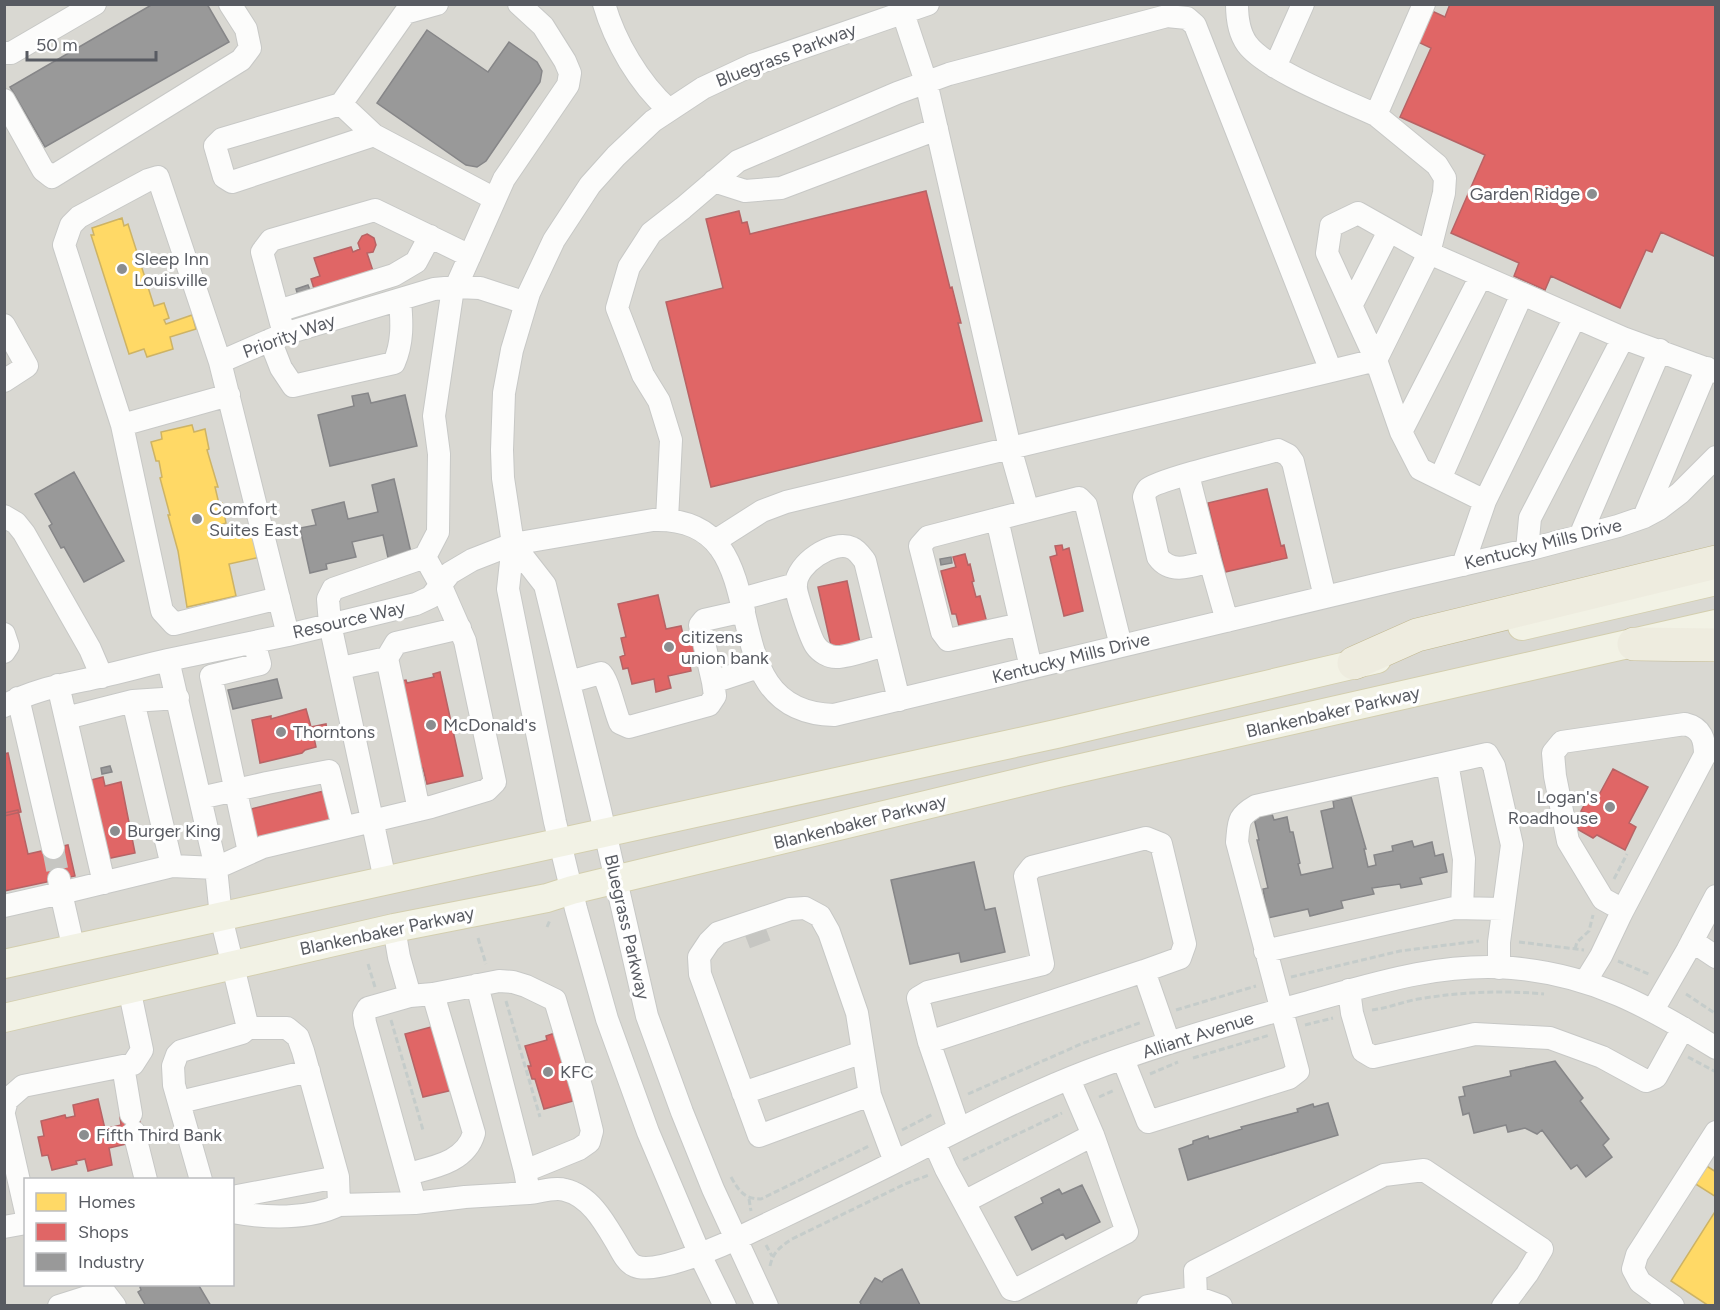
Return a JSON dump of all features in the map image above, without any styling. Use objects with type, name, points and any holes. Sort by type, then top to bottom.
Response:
[{"type":"highway","points":[[1354,663],[1417,635],[1716,562]]},
{"type":"highway","points":[[1634,644],[1716,645]]},
{"type":"main road","points":[[4,964],[1056,734],[1354,663],[1716,581]]},
{"type":"main road","name":"Blankenbaker Parkway","points":[[4,1018],[394,928],[547,898],[1059,773],[1716,624]]},
{"type":"street","points":[[4,53],[10,53],[95,4]]},
{"type":"street","points":[[4,100],[43,170],[52,177],[240,60],[250,48],[246,29],[231,4]]},
{"type":"street","points":[[374,135],[232,182],[224,177],[215,146],[222,139],[341,104],[405,13],[437,4]]},
{"type":"street","points":[[385,880],[330,624],[328,599],[333,589],[425,557],[438,532],[439,454],[434,416],[454,287],[504,180],[568,85],[570,73],[543,26],[519,4]]},
{"type":"street","points":[[604,4],[612,27],[646,86],[668,109]]},
{"type":"street","name":"Bluegrass Parkway","points":[[725,1305],[700,1255],[648,1132],[607,1019],[560,842],[508,589],[513,544],[503,469],[504,393],[512,350],[526,303],[554,240],[591,185],[616,156],[653,121],[703,88],[752,65],[902,9],[928,4]]},
{"type":"street","points":[[715,541],[762,511],[786,502],[1376,360],[1429,253],[1444,193],[1445,178],[1437,165],[1376,115],[1275,67],[1255,54],[1245,42],[1238,24],[1237,4]]},
{"type":"street","points":[[1275,67],[1303,4]]},
{"type":"street","points":[[1376,115],[1424,4]]},
{"type":"street","points":[[902,9],[926,82],[1010,448],[1028,511]]},
{"type":"street","points":[[667,519],[671,440],[659,401],[643,375],[617,308],[629,267],[651,233],[738,161],[897,93],[949,74],[1167,16],[1186,18],[1196,25],[1331,371]]},
{"type":"street","points":[[341,104],[374,135],[495,199]]},
{"type":"street","points":[[714,182],[746,191],[781,188],[937,129]]},
{"type":"street","points":[[220,362],[158,177],[148,180],[79,217],[71,225],[64,245],[122,425],[162,611],[174,624],[279,598]]},
{"type":"street","points":[[400,300],[402,325],[400,349],[394,363],[293,386],[281,368],[277,337],[278,312],[262,252],[271,240],[375,210],[470,256]]},
{"type":"street","points":[[1485,501],[1420,469],[1401,432],[1376,360],[1327,253],[1331,226],[1358,213],[1429,253],[1623,338],[1711,370],[1644,517]]},
{"type":"street","points":[[1352,304],[1389,231]]},
{"type":"street","points":[[278,312],[394,275],[416,262],[430,236]]},
{"type":"street","points":[[1401,432],[1481,276]]},
{"type":"street","name":"Priority Way","points":[[288,635],[220,362],[277,337],[434,290],[454,287],[480,288],[526,303]]},
{"type":"street","points":[[1440,479],[1522,294]]},
{"type":"street","points":[[1463,565],[1485,501],[1575,317]]},
{"type":"street","points":[[4,325],[27,366],[4,381]]},
{"type":"street","points":[[1527,550],[1530,518],[1623,338]]},
{"type":"street","points":[[1580,536],[1660,351]]},
{"type":"street","points":[[122,425],[229,395]]},
{"type":"street","points":[[1210,561],[1173,568],[1164,565],[1158,557],[1144,497],[1148,488],[1158,483],[1278,450],[1288,454],[1293,462],[1314,545],[1324,597]]},
{"type":"street","name":"Kentucky Mills Drive","points":[[513,544],[653,520],[667,519],[701,530],[715,541],[729,562],[758,667],[776,693],[805,711],[834,715],[1527,550],[1618,526],[1659,509],[1680,493],[1716,456]]},
{"type":"street","points":[[1188,475],[1227,621]]},
{"type":"street","points":[[1021,624],[948,640],[942,632],[920,546],[928,537],[1079,498],[1086,506],[1121,646]]},
{"type":"street","points":[[4,516],[16,523],[24,533],[90,649],[102,677]]},
{"type":"street","points":[[997,519],[1031,668]]},
{"type":"street","name":"Bluegrass Parkway","points":[[513,544],[545,585],[617,880],[647,1016],[713,1189],[767,1305]]},
{"type":"street","name":"Resource Way","points":[[11,702],[58,685],[288,635],[425,601],[431,597],[450,573],[472,560],[513,544]]},
{"type":"street","points":[[885,645],[836,657],[816,648],[796,585],[800,573],[809,561],[822,551],[843,546],[852,548],[865,561],[899,700]]},
{"type":"street","points":[[4,906],[60,886],[104,883],[172,866],[216,868],[249,852],[419,810],[487,790],[495,782],[465,641],[440,584],[425,557]]},
{"type":"street","points":[[568,682],[601,673],[606,677],[620,723],[629,727],[709,705],[715,696],[700,625],[704,620],[796,585]]},
{"type":"street","points":[[419,810],[387,658],[396,643],[460,628]]},
{"type":"street","points":[[4,634],[8,646],[4,652]]},
{"type":"street","points":[[249,852],[211,676],[260,664],[254,642]]},
{"type":"street","points":[[341,668],[387,658]]},
{"type":"street","points":[[168,660],[216,868],[221,917],[248,1028]]},
{"type":"street","points":[[713,682],[758,667]]},
{"type":"street","points":[[58,685],[104,883]]},
{"type":"street","points":[[66,718],[133,701],[178,698]]},
{"type":"street","points":[[133,701],[172,866]]},
{"type":"street","points":[[11,702],[53,848]]},
{"type":"street","points":[[1585,982],[1601,956],[1705,755],[1702,733],[1694,726],[1685,724],[1562,742],[1553,753],[1555,776],[1568,841],[1603,899],[1623,910]]},
{"type":"street","points":[[1123,1059],[1148,1122],[1288,1078],[1298,1071],[1237,842],[1239,819],[1245,812],[1256,806],[1487,754],[1494,766],[1512,845],[1498,942],[1499,968]]},
{"type":"street","points":[[1447,763],[1464,859],[1462,908]]},
{"type":"street","points":[[200,798],[329,771],[343,827]]},
{"type":"street","points":[[929,1042],[1052,1002],[1180,958],[1185,944],[1161,844],[1146,838],[1032,867],[1025,876],[1052,1002]]},
{"type":"street","points":[[60,886],[74,950]]},
{"type":"street","points":[[1653,1010],[1716,896]]},
{"type":"street","points":[[870,1095],[759,1136],[700,974],[699,957],[718,933],[781,911],[805,908],[820,916],[829,932],[857,1013],[870,1095],[895,1162]]},
{"type":"street","points":[[1265,951],[1443,910],[1503,909]]},
{"type":"street","points":[[718,933],[756,934],[781,911]]},
{"type":"street","points":[[394,928],[410,996]]},
{"type":"street","points":[[1692,941],[1716,957]]},
{"type":"street","points":[[959,1129],[929,1042],[918,998],[928,992],[1043,964]]},
{"type":"street","name":"Alliant Avenue","points":[[234,1212],[257,1216],[301,1214],[328,1210],[339,1205],[415,1203],[465,1197],[527,1182],[565,1189],[586,1201],[604,1222],[624,1256],[635,1266],[656,1268],[700,1255],[736,1239],[959,1129],[1069,1079],[1218,1026],[1398,976],[1433,970],[1499,968],[1552,974],[1585,982],[1630,998],[1716,1048]]},
{"type":"street","points":[[1143,971],[1169,1043]]},
{"type":"street","points":[[415,1203],[364,1023],[364,1015],[369,1008],[410,996],[433,994],[485,983],[513,982],[555,1000],[592,1131],[589,1142],[527,1182],[485,983]]},
{"type":"street","points":[[24,1203],[4,1113],[7,1100],[23,1086],[133,1064],[142,1050],[129,988]]},
{"type":"street","points":[[1349,990],[1352,1013],[1363,1051],[1373,1057],[1475,1034],[1550,1038],[1602,1057],[1646,1081],[1656,1077],[1683,1028]]},
{"type":"street","points":[[408,1174],[460,1156],[471,1145],[474,1133],[433,994]]},
{"type":"street","points":[[201,1178],[174,1085],[175,1060],[181,1051],[236,1035],[248,1028],[287,1028],[298,1037],[309,1071],[338,1177],[339,1205]]},
{"type":"street","points":[[142,1050],[175,1060]]},
{"type":"street","points":[[743,1093],[863,1052]]},
{"type":"street","points":[[123,1066],[146,1178]]},
{"type":"street","points":[[180,1102],[309,1071]]},
{"type":"street","points":[[934,1142],[1011,1289],[1015,1290],[1128,1232],[1094,1136],[1069,1079]]},
{"type":"street","points":[[1673,1305],[1640,1282],[1633,1269],[1637,1255],[1716,1132]]},
{"type":"street","points":[[964,1202],[1094,1136]]},
{"type":"street","points":[[1196,1297],[1195,1271],[1384,1175],[1424,1170],[1542,1249],[1527,1274],[1503,1305]]},
{"type":"street","points":[[234,1197],[338,1177]]},
{"type":"street","points":[[4,1227],[24,1223]]},
{"type":"street","points":[[59,1305],[105,1293],[115,1305]]},
{"type":"street","points":[[1148,1305],[1196,1297],[1221,1305]]},
{"type":"path","points":[[478,938],[489,976],[485,983],[506,999],[540,1117]]},
{"type":"path","points":[[727,1168],[739,1192],[749,1199],[761,1199],[950,1104],[1081,1044],[1160,1016],[1273,982],[1400,951],[1482,941],[1518,942],[1586,950],[1668,984],[1716,1014]]},
{"type":"path","points":[[368,964],[377,993],[390,1015],[423,1130]]},
{"type":"shaded area","points":[[5,5],[1715,5],[1715,1305],[5,1306]]},
{"type":"building: Homes","name":"Sleep Inn Louisville","points":[[122,218],[124,226],[128,224],[154,306],[164,303],[169,318],[164,320],[166,324],[192,315],[196,329],[170,337],[173,349],[147,357],[144,349],[129,354],[91,235],[94,235],[92,228]]},
{"type":"building: Homes","name":"Comfort Suites East","points":[[192,425],[194,432],[205,429],[209,449],[207,450],[218,487],[215,487],[219,504],[222,503],[226,523],[223,524],[226,537],[259,529],[265,556],[229,564],[236,596],[187,607],[178,551],[160,478],[162,477],[159,461],[156,461],[151,442],[162,439],[161,432]]},
{"type":"building: Homes","points":[[1705,1165],[1716,1172],[1716,1197],[1694,1183]]},
{"type":"building: Homes","points":[[1716,1210],[1716,1306],[1709,1306],[1671,1281]]},
{"type":"building: Shops","name":"Garden Ridge","points":[[1450,4],[1716,4],[1716,257],[1661,232],[1652,252],[1646,250],[1620,308],[1551,276],[1545,290],[1514,276],[1519,263],[1451,233],[1485,155],[1400,117],[1431,48],[1418,42],[1432,11],[1445,17]]},
{"type":"building: Shops","points":[[926,191],[961,323],[958,323],[982,421],[711,487],[666,302],[723,288],[706,219],[739,211],[742,223],[747,222],[750,234]]},
{"type":"building: Shops","points":[[367,234],[374,238],[376,245],[373,252],[367,253],[374,274],[315,292],[311,279],[320,276],[314,258],[351,247],[353,252],[360,249],[358,243],[362,236]]},
{"type":"building: Shops","points":[[1267,489],[1281,546],[1284,545],[1287,558],[1225,572],[1218,541],[1214,542],[1212,530],[1214,529],[1208,503]]},
{"type":"building: Shops","points":[[1062,545],[1063,550],[1069,548],[1083,611],[1064,616],[1050,557],[1057,555],[1055,546]]},
{"type":"building: Shops","points":[[965,554],[968,565],[970,564],[976,597],[980,596],[987,623],[960,630],[956,614],[952,614],[941,571],[956,567],[953,557]]},
{"type":"building: Shops","points":[[847,581],[860,643],[832,650],[818,587]]},
{"type":"building: Shops","points":[[658,595],[666,629],[681,626],[684,639],[691,637],[696,659],[689,660],[691,671],[668,676],[671,688],[656,692],[654,679],[632,684],[628,668],[623,669],[620,657],[625,655],[621,638],[626,637],[618,604]]},
{"type":"building: Shops","name":"McDonald's","points":[[440,672],[463,776],[427,784],[423,768],[419,768],[400,681],[406,680],[407,683],[434,677],[433,674]]},
{"type":"building: Shops","points":[[306,709],[311,727],[326,724],[327,730],[313,733],[316,747],[302,753],[260,763],[252,720],[271,716],[271,719]]},
{"type":"building: Shops","points":[[8,753],[21,812],[4,816],[4,754]]},
{"type":"building: Shops","name":"Logan's Roadhouse","points":[[1613,769],[1648,787],[1629,823],[1636,827],[1625,850],[1597,835],[1593,838],[1577,829],[1586,813],[1581,811],[1587,800],[1594,804]]},
{"type":"building: Shops","name":"Burger King","points":[[103,777],[105,786],[121,782],[135,853],[106,859],[91,780]]},
{"type":"building: Shops","points":[[324,791],[331,820],[254,839],[247,810]]},
{"type":"building: Shops","points":[[18,810],[28,854],[68,845],[75,876],[4,891],[4,813]]},
{"type":"building: Shops","points":[[435,1026],[453,1090],[423,1097],[405,1034]]},
{"type":"building: Shops","name":"KFC","points":[[555,1033],[573,1101],[544,1109],[535,1079],[532,1079],[528,1066],[531,1066],[525,1046],[547,1040],[546,1036]]},
{"type":"building: Shops","name":"Fifth Third Bank","points":[[98,1099],[105,1129],[121,1125],[120,1117],[138,1113],[142,1130],[126,1144],[109,1148],[112,1165],[88,1171],[85,1159],[76,1161],[77,1164],[52,1170],[48,1155],[42,1156],[38,1137],[44,1136],[41,1121],[65,1115],[66,1118],[75,1116],[73,1105]]},
{"type":"building: Industry","points":[[153,4],[207,4],[229,42],[45,147],[10,87]]},
{"type":"building: Industry","points":[[427,30],[488,72],[509,42],[537,62],[542,71],[540,82],[486,161],[477,167],[466,165],[377,103]]},
{"type":"building: Industry","points":[[308,285],[312,295],[299,299],[296,289]]},
{"type":"building: Industry","points":[[368,393],[371,403],[405,395],[417,446],[330,466],[318,415],[354,406],[352,396]]},
{"type":"building: Industry","points":[[74,472],[124,561],[84,582],[64,547],[61,548],[49,526],[52,524],[35,494]]},
{"type":"building: Industry","points":[[394,479],[412,557],[389,562],[383,535],[352,542],[356,557],[326,564],[327,569],[310,573],[300,528],[316,525],[312,510],[344,502],[348,519],[378,512],[372,485]]},
{"type":"building: Industry","points":[[951,557],[952,563],[941,565],[940,559]]},
{"type":"building: Industry","points":[[277,679],[282,698],[233,709],[228,690]]},
{"type":"building: Industry","points":[[110,766],[112,772],[102,774],[101,768]]},
{"type":"building: Industry","points":[[1351,797],[1366,849],[1364,849],[1368,867],[1376,865],[1374,855],[1393,851],[1392,846],[1412,841],[1414,847],[1432,842],[1435,856],[1443,854],[1447,872],[1420,878],[1422,884],[1401,888],[1400,884],[1372,888],[1374,894],[1341,901],[1343,908],[1310,916],[1308,909],[1268,918],[1263,889],[1268,888],[1254,818],[1272,814],[1274,820],[1287,817],[1290,832],[1293,832],[1301,875],[1333,868],[1321,811],[1334,808],[1333,801]]},
{"type":"building: Industry","points":[[974,862],[985,910],[995,908],[1005,952],[961,962],[959,953],[910,964],[891,880]]},
{"type":"building: Industry","points":[[1555,1061],[1583,1098],[1580,1101],[1609,1139],[1603,1145],[1612,1157],[1586,1177],[1577,1165],[1571,1169],[1542,1130],[1537,1134],[1525,1128],[1508,1132],[1506,1125],[1474,1133],[1469,1113],[1463,1115],[1459,1097],[1465,1096],[1463,1087],[1511,1076],[1510,1071]]},
{"type":"building: Industry","points":[[1328,1103],[1338,1135],[1188,1180],[1179,1149],[1193,1144],[1193,1141],[1208,1136],[1209,1139],[1242,1129],[1241,1127],[1298,1112],[1297,1109],[1313,1104],[1314,1107]]},
{"type":"building: Industry","points":[[1082,1185],[1100,1222],[1066,1239],[1063,1234],[1032,1250],[1015,1217],[1043,1203],[1041,1198],[1059,1189],[1062,1194]]},
{"type":"building: Industry","points":[[902,1269],[920,1305],[862,1306],[860,1302],[875,1278],[882,1282]]},
{"type":"building: Industry","points":[[199,1286],[211,1306],[146,1306],[138,1292],[141,1290],[140,1287]]},
{"type":"tunnel","points":[[53,848],[59,879]]},
{"type":"tunnel","points":[[746,938],[767,930]]},
{"type":"place","name":"Garden Ridge","points":[[1592,194]]},
{"type":"place","name":"Sleep Inn Louisville","points":[[122,269]]},
{"type":"place","name":"Comfort Suites East","points":[[197,519]]},
{"type":"place","name":"citizens union bank","points":[[669,647]]},
{"type":"place","name":"McDonald's","points":[[431,725]]},
{"type":"place","name":"Thorntons","points":[[281,732]]},
{"type":"place","name":"Logan's Roadhouse","points":[[1610,807]]},
{"type":"place","name":"Burger King","points":[[115,831]]},
{"type":"place","name":"KFC","points":[[548,1072]]},
{"type":"place","name":"Fifth Third Bank","points":[[84,1135]]}]
